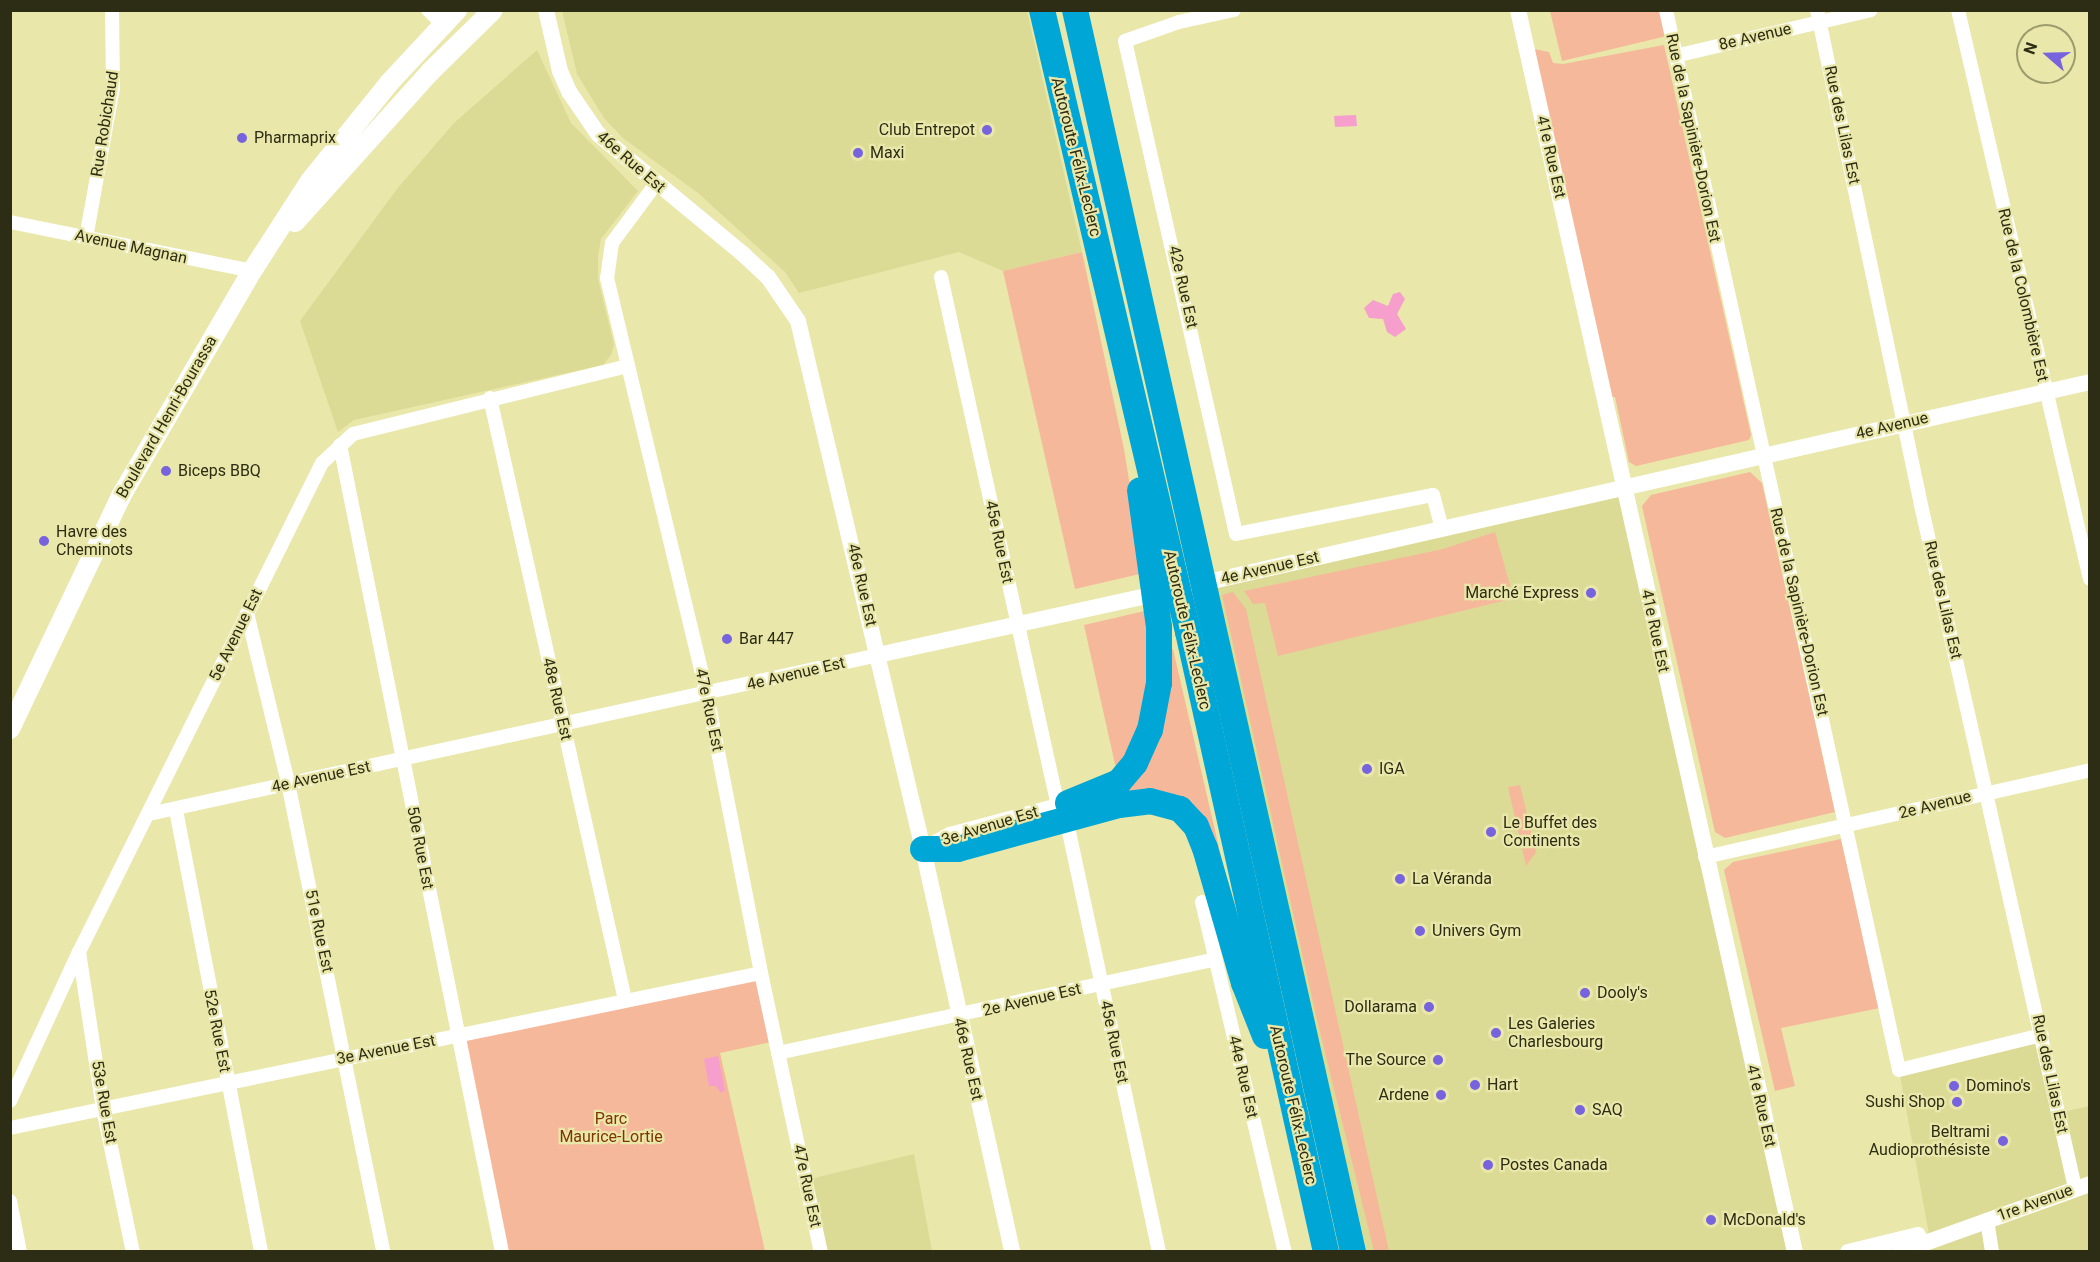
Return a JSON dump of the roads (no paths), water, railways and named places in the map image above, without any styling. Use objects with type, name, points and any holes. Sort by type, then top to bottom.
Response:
[{"type":"highway","name":"Autoroute Félix-Leclerc","points":[[1042,10],[1138,420],[1140,498],[1188,632],[1326,1251]]},
{"type":"highway","name":"Autoroute Félix-Leclerc","points":[[1074,10],[1353,1251]]},
{"type":"highway","points":[[1058,806],[1119,782],[1135,763],[1150,730],[1159,683],[1157,547]]},
{"type":"highway","points":[[923,849],[958,849],[1119,805],[1150,801],[1180,809],[1196,826],[1205,848],[1244,983],[1289,1089]]},
{"type":"highway","points":[[1288,959],[1312,1017],[1367,1251]]},
{"type":"main road","name":"Boulevard Henri-Bourassa","points":[[10,729],[121,496],[252,272],[310,181],[457,10]]},
{"type":"main road","name":"Boulevard Henri-Bourassa","points":[[252,272],[404,100],[493,10]]},
{"type":"street","name":"Rue Robichaud","points":[[86,238],[113,88],[112,10]]},
{"type":"street","points":[[428,10],[443,24]]},
{"type":"street","name":"46e Rue Est","points":[[546,10],[560,70],[582,114],[617,153],[768,277],[798,321],[923,849],[958,1016],[1012,1251]]},
{"type":"street","name":"42e Rue Est","points":[[1234,10],[1179,22],[1125,41],[1236,534],[1433,495],[1442,528]]},
{"type":"street","name":"41e Rue Est","points":[[1518,10],[1705,857],[1795,1251]]},
{"type":"street","name":"Rue de la Sapinière-Dorion Est","points":[[1666,10],[1763,455],[1848,826],[1899,1070],[2042,1035]]},
{"type":"street","name":"8e Avenue","points":[[1675,56],[1818,16],[1871,10]]},
{"type":"street","name":"Rue de la Colombière Est","points":[[1958,10],[2090,579]]},
{"type":"street","name":"Rue des Lilas Est","points":[[1818,16],[1986,793],[2042,1035],[2082,1186]]},
{"type":"street","name":"47e Rue Est","points":[[655,184],[620,230],[608,257],[606,278],[706,695],[761,973],[821,1251]]},
{"type":"street","name":"Avenue Magnan","points":[[10,222],[252,272]]},
{"type":"street","name":"45e Rue Est","points":[[942,277],[1058,806]]},
{"type":"street","name":"5e Avenue Est","points":[[10,1101],[80,952],[313,481],[340,445],[352,434],[490,398],[628,366]]},
{"type":"street","name":"4e Avenue","points":[[1695,470],[2090,382]]},
{"type":"street","name":"48e Rue Est","points":[[490,398],[625,1000]]},
{"type":"street","name":"50e Rue Est","points":[[340,445],[502,1251]]},
{"type":"street","name":"4e Avenue Est","points":[[149,814],[706,695],[1695,470]]},
{"type":"street","name":"51e Rue Est","points":[[247,613],[288,783],[346,1058],[383,1251]]},
{"type":"street","name":"2e Avenue","points":[[1705,857],[2090,770]]},
{"type":"street","name":"3e Avenue Est","points":[[923,849],[951,835],[1058,806]]},
{"type":"street","name":"52e Rue Est","points":[[176,810],[261,1251]]},
{"type":"street","name":"45e Rue Est","points":[[1069,832],[1159,1251]]},
{"type":"street","name":"44e Rue Est","points":[[1202,902],[1285,1251]]},
{"type":"street","name":"53e Rue Est","points":[[80,952],[104,1109],[133,1251]]},
{"type":"street","name":"2e Avenue Est","points":[[778,1053],[1215,959]]},
{"type":"street","name":"3e Avenue Est","points":[[10,1128],[761,973]]},
{"type":"street","name":"1re Avenue","points":[[1900,1251],[2082,1186]]},
{"type":"street","points":[[10,1201],[20,1251]]},
{"type":"street","points":[[1984,1222],[1992,1251]]},
{"type":"street","name":"1re Avenue","points":[[1848,1251],[1984,1222]]},
{"type":"place","name":"Club Entrepot","points":[[987,130]]},
{"type":"place","name":"Pharmaprix","points":[[242,138]]},
{"type":"place","name":"Maxi","points":[[858,153]]},
{"type":"place","name":"Biceps BBQ","points":[[166,471]]},
{"type":"place","name":"Havre des Cheminots","points":[[44,541]]},
{"type":"place","name":"Marché Express","points":[[1591,593]]},
{"type":"place","name":"Bar 447","points":[[727,639]]},
{"type":"place","name":"IGA","points":[[1367,769]]},
{"type":"place","name":"Le Buffet des Continents","points":[[1491,832]]},
{"type":"place","name":"La Véranda","points":[[1400,879]]},
{"type":"place","name":"Univers Gym","points":[[1420,931]]},
{"type":"place","name":"Dooly's","points":[[1585,993]]},
{"type":"place","name":"Dollarama","points":[[1429,1007]]},
{"type":"place","name":"Les Galeries Charlesbourg","points":[[1496,1033]]},
{"type":"place","name":"The Source","points":[[1438,1060]]},
{"type":"place","name":"Hart","points":[[1475,1085]]},
{"type":"place","name":"Domino's","points":[[1954,1086]]},
{"type":"place","name":"Ardene","points":[[1441,1095]]},
{"type":"place","name":"Sushi Shop","points":[[1957,1102]]},
{"type":"place","name":"SAQ","points":[[1580,1110]]},
{"type":"place","name":"Beltrami Audioprothésiste","points":[[2003,1141]]},
{"type":"place","name":"Postes Canada","points":[[1488,1165]]},
{"type":"place","name":"McDonald's","points":[[1711,1220]]},
{"type":"park label","name":"Parc Maurice-Lortie","points":[[611,1128]]}]
